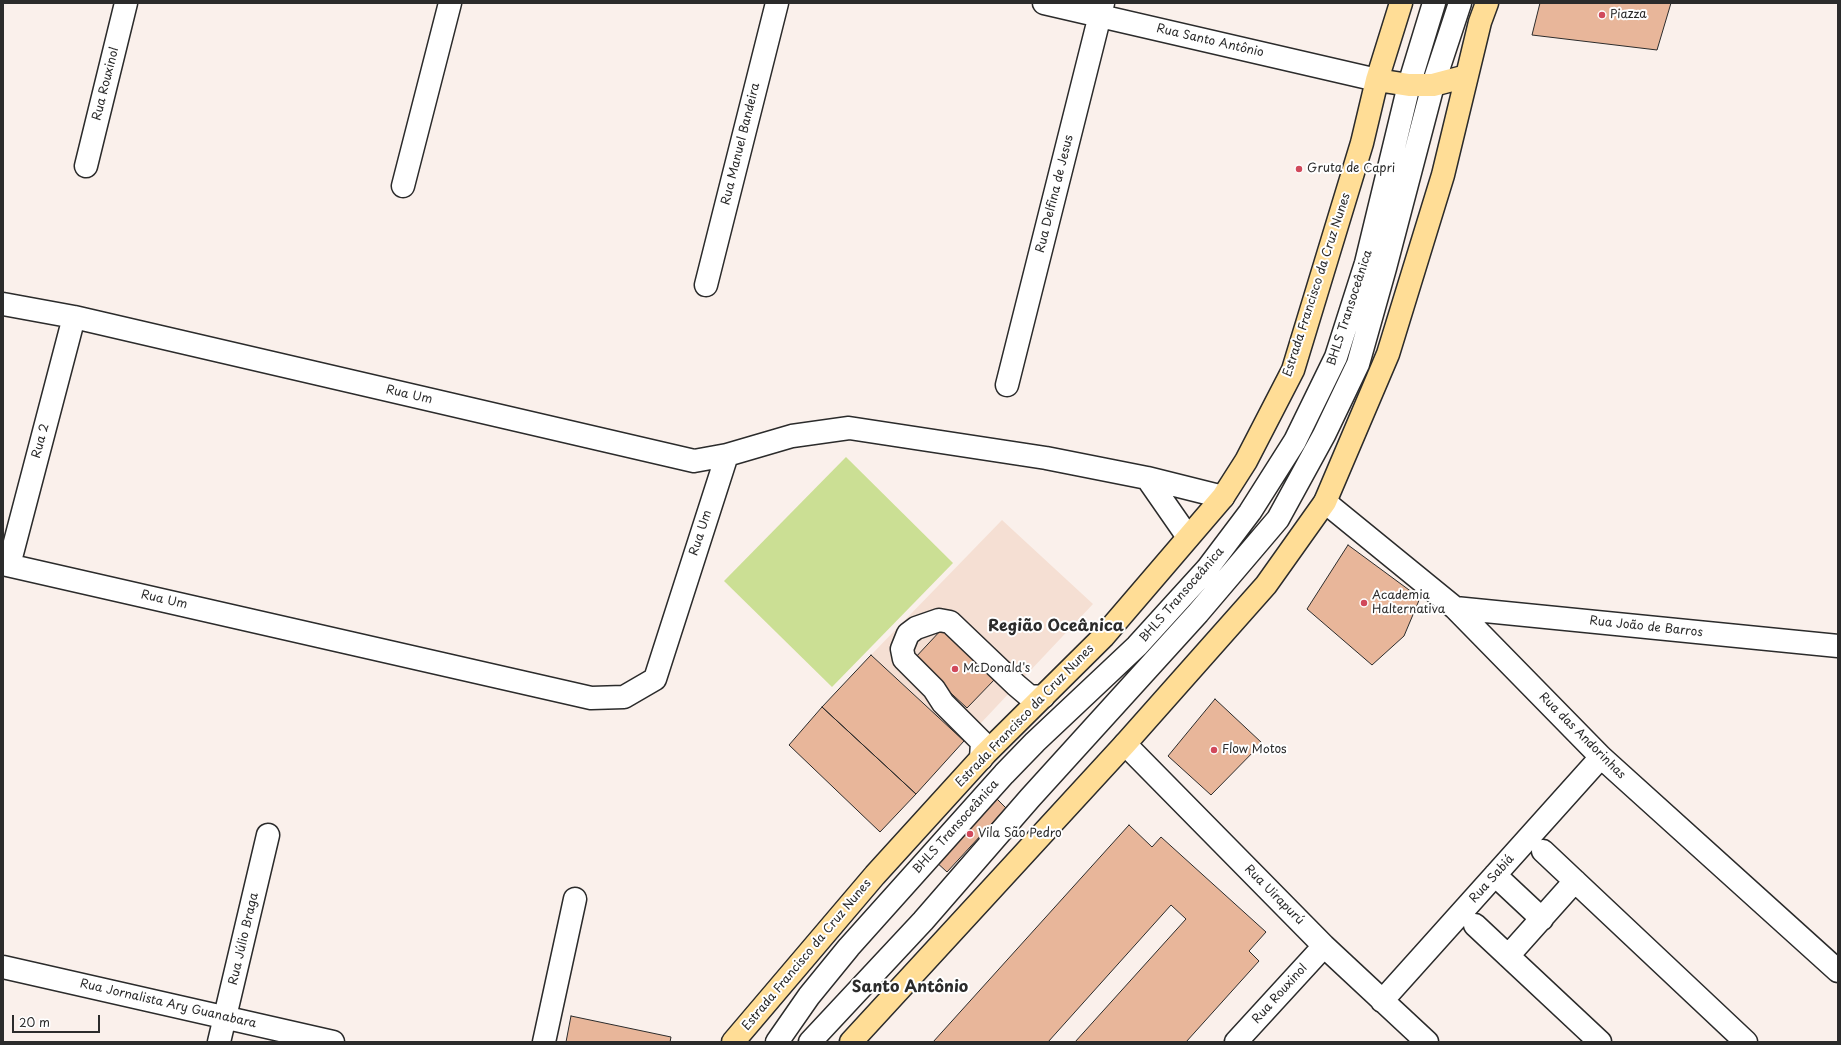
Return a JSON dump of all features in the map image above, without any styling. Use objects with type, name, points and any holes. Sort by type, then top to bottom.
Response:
[{"type":"main road","name":"Estrada Francisco da Cruz Nunes","points":[[733,1042],[874,875],[981,759],[1103,638],[1223,497],[1246,461],[1293,370],[1362,143],[1377,80],[1401,3]]},
{"type":"main road","points":[[851,1042],[1125,744],[1266,585],[1325,502],[1388,354],[1443,175],[1480,22],[1487,3]]},
{"type":"main road","points":[[1377,80],[1409,85],[1433,85],[1468,76]]},
{"type":"street","name":"Rua Rouxinol","points":[[86,166],[126,3]]},
{"type":"street","points":[[403,186],[450,3]]},
{"type":"street","name":"Rua Manuel Bandeira","points":[[706,285],[777,3]]},
{"type":"street","name":"Rua Santo Antônio","points":[[1044,3],[1101,10],[1377,80]]},
{"type":"street","name":"BHLS Transoceânica","points":[[777,1042],[809,996],[890,900],[1035,742],[1137,646],[1207,569],[1250,512],[1295,441],[1336,357],[1366,263],[1409,85],[1434,3]]},
{"type":"street","name":"BHLS Transoceânica","points":[[810,1042],[923,921],[1030,798],[1198,613],[1278,519],[1324,435],[1358,364],[1406,194],[1433,85],[1460,3]]},
{"type":"street","name":"Rua Delfina de Jesus","points":[[1007,385],[1101,10]]},
{"type":"street","name":"Rua Um","points":[[3,304],[74,317],[694,461],[727,455],[655,679],[624,697],[591,698],[6,564]]},
{"type":"street","name":"Rua 2","points":[[6,564],[74,317]]},
{"type":"street","points":[[727,455],[792,436],[849,428],[1046,458],[1147,478],[1223,497]]},
{"type":"street","points":[[1147,478],[1188,537]]},
{"type":"street","name":"Rua das Andorinhas","points":[[1325,502],[1455,608],[1601,757],[1838,971]]},
{"type":"street","name":"Rua João de Barros","points":[[1455,608],[1838,646]]},
{"type":"street","points":[[981,759],[982,742],[942,703],[934,689],[904,659],[902,649],[908,634],[916,628],[939,620],[950,622],[1029,696],[1043,697]]},
{"type":"street","name":"Rua Uirapurú","points":[[1125,744],[1324,946],[1427,1042]]},
{"type":"street","name":"Rua Sabiá","points":[[1382,1001],[1601,757]]},
{"type":"street","name":"Rua Júlio Braga","points":[[219,1042],[268,836]]},
{"type":"street","points":[[1543,851],[1746,1042]]},
{"type":"street","points":[[1495,875],[1542,918]]},
{"type":"street","points":[[1508,956],[1575,881]]},
{"type":"street","points":[[544,1042],[575,899]]},
{"type":"street","points":[[1475,925],[1600,1042]]},
{"type":"street","name":"Rua Rouxinol","points":[[1236,1042],[1324,946]]},
{"type":"street","name":"Rua Jornalista Ary Guanabara","points":[[3,967],[333,1042]]},
{"type":"shaded area","points":[[1002,520],[1093,604],[964,741],[871,655]]},
{"type":"green space","points":[[846,457],[953,563],[832,687],[724,581]]},
{"type":"building","name":"Piazza","points":[[1540,3],[1671,3],[1657,50],[1532,35]]},
{"type":"building","name":"Academia Halternativa","points":[[1348,545],[1420,598],[1404,636],[1372,665],[1307,609]]},
{"type":"building","name":"McDonald's","points":[[942,629],[995,679],[967,708],[914,659]]},
{"type":"building","points":[[871,655],[964,741],[916,794],[822,707]]},
{"type":"building","name":"Flow Motos","points":[[1215,699],[1262,743],[1211,795],[1168,756]]},
{"type":"building","points":[[822,707],[916,794],[880,832],[789,745]]},
{"type":"building","name":"Vila São Pedro","points":[[994,796],[1006,808],[947,872],[934,860]]},
{"type":"building","points":[[1129,825],[1152,847],[1161,837],[1266,932],[1249,951],[1259,961],[1186,1042],[1075,1042],[1186,919],[1171,905],[1048,1042],[933,1042]]},
{"type":"building","points":[[571,1016],[671,1037],[670,1042],[566,1042]]},
{"type":"place","name":"Piazza","points":[[1602,15]]},
{"type":"place","name":"Gruta de Capri","points":[[1299,169]]},
{"type":"place","name":"Academia Halternativa","points":[[1364,603]]},
{"type":"place","name":"McDonald's","points":[[955,669]]},
{"type":"place","name":"Flow Motos","points":[[1214,750]]},
{"type":"place","name":"Vila São Pedro","points":[[970,834]]},
{"type":"district","name":"Região Oceânica","points":[[1056,627]]},
{"type":"district","name":"Santo Antônio","points":[[910,988]]}]
